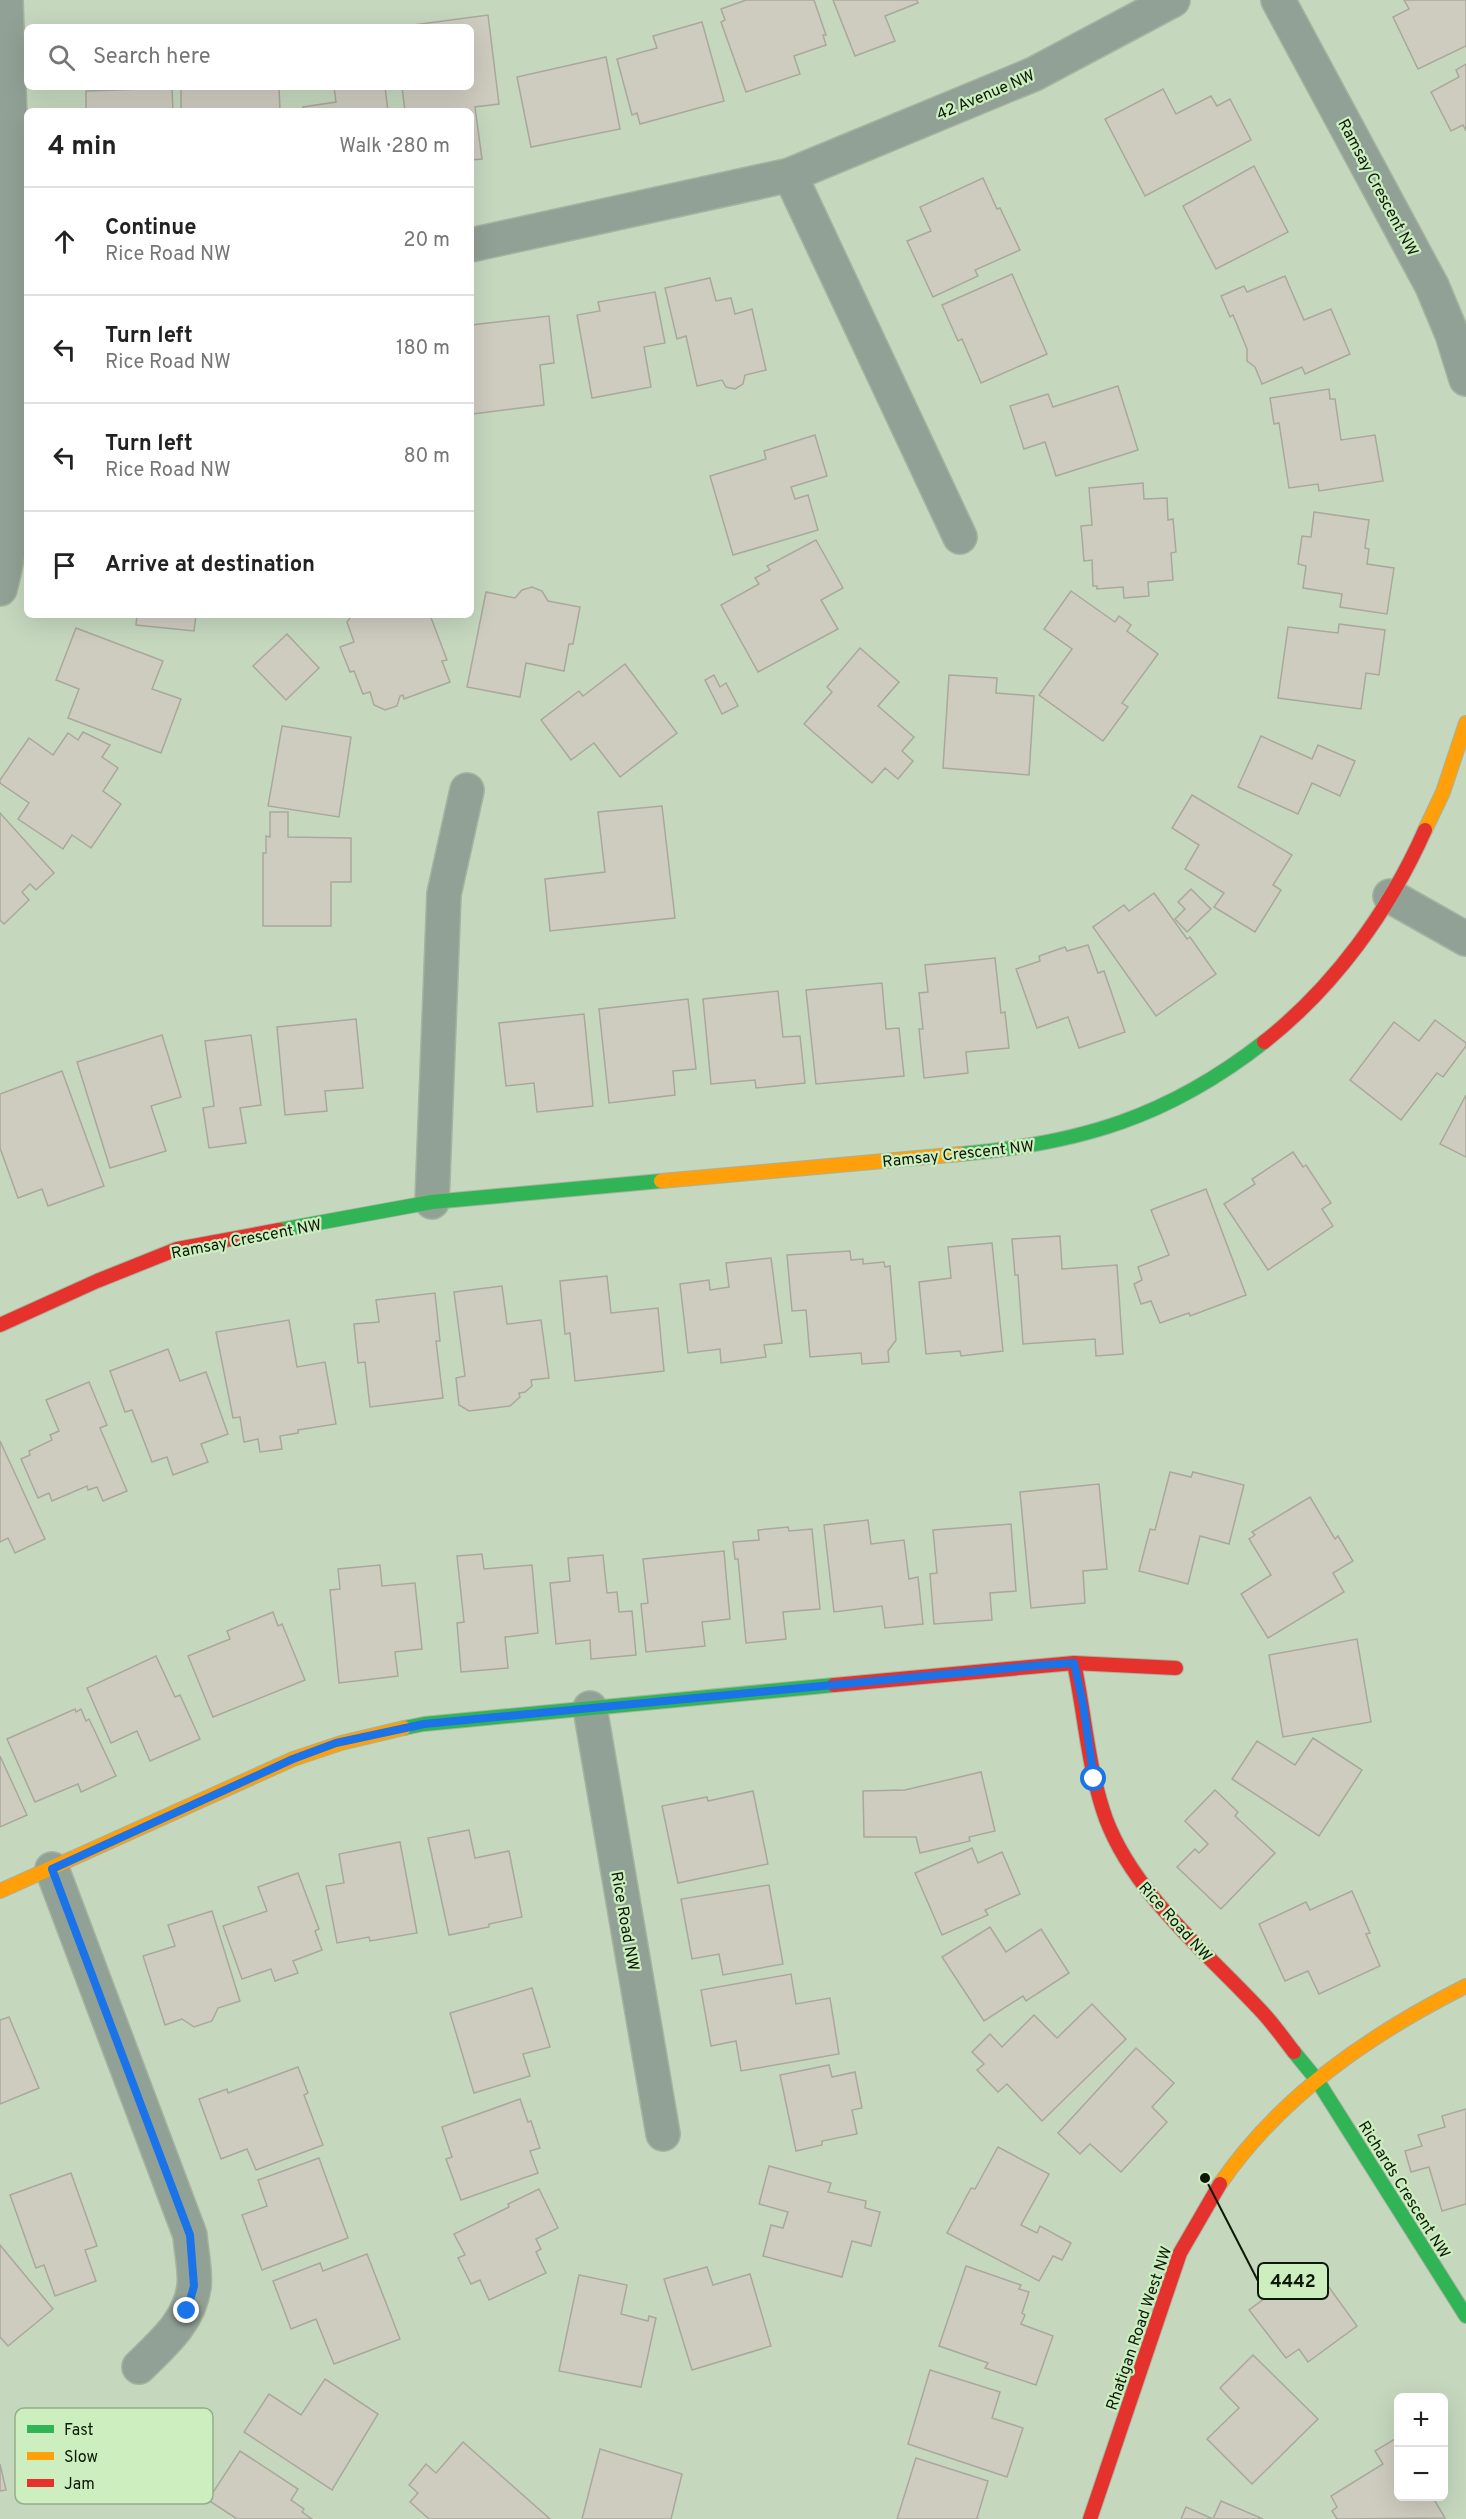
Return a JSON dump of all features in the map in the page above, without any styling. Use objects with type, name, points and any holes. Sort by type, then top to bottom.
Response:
[{"type":"street","points":[[0,589],[10,542],[15,496],[21,258],[6,0]]},
{"type":"street","name":"42 Avenue NW","points":[[474,244],[790,175],[1034,74],[1173,0]]},
{"type":"street","name":"Ramsay Crescent NW","points":[[1278,0],[1432,286],[1452,334],[1466,379]]},
{"type":"street","points":[[790,175],[960,537]]},
{"type":"street","name":"Ramsay Crescent NW","points":[[0,1325],[97,1281],[177,1249],[432,1202],[1006,1150],[1052,1143],[1098,1132],[1143,1116],[1186,1096],[1226,1073],[1266,1044],[1302,1012],[1336,976],[1365,937],[1417,850],[1439,802],[1466,723]]},
{"type":"street","points":[[432,1202],[444,894],[466,790]]},
{"type":"street","points":[[1390,896],[1466,939]]},
{"type":"street","points":[[0,1891],[293,1759],[336,1743],[424,1724],[1074,1663],[1176,1668]]},
{"type":"street","name":"Rice Road NW","points":[[1074,1663],[1097,1790],[1107,1821],[1136,1875],[1169,1917],[1264,2014],[1317,2080]]},
{"type":"street","name":"Rice Road NW","points":[[590,1708],[663,2134]]},
{"type":"street","points":[[52,1869],[190,2235],[194,2286],[187,2311],[174,2333],[139,2367]]},
{"type":"street","name":"Rhatigan Road West NW","points":[[1090,2519],[1179,2253],[1207,2204],[1237,2160],[1276,2116],[1317,2080],[1372,2039],[1415,2012],[1466,1986]]},
{"type":"street","name":"Richards Crescent NW","points":[[1317,2080],[1466,2316]]},
{"type":"building","points":[[746,0],[814,0],[826,35],[823,35],[826,45],[794,56],[800,74],[746,92],[721,22],[725,20],[721,9]]},
{"type":"building","points":[[833,0],[917,0],[918,3],[885,16],[895,41],[855,56]]},
{"type":"building","points":[[1404,0],[1466,0],[1466,46],[1418,69],[1393,17],[1409,9]]},
{"type":"building","points":[[488,15],[499,104],[475,107],[482,159],[474,160],[474,108],[405,108],[402,90],[474,90],[474,24],[420,24]]},
{"type":"building","points":[[702,22],[724,101],[640,124],[637,113],[632,115],[617,59],[657,48],[653,36]]},
{"type":"building","points":[[606,57],[620,129],[531,147],[517,77]]},
{"type":"building","points":[[1466,64],[1466,131],[1463,125],[1451,131],[1431,92],[1459,77],[1456,70]]},
{"type":"building","points":[[1163,89],[1176,114],[1211,96],[1217,106],[1230,99],[1251,140],[1145,196],[1105,119]]},
{"type":"building","points":[[172,90],[173,108],[86,108],[86,91]]},
{"type":"building","points":[[181,90],[279,90],[280,108],[181,108]]},
{"type":"building","points":[[334,90],[385,90],[388,108],[303,108],[336,102]]},
{"type":"building","points":[[1254,166],[1288,232],[1216,269],[1183,206]]},
{"type":"building","points":[[983,178],[1020,250],[975,270],[978,276],[933,297],[907,241],[931,231],[920,207]]},
{"type":"building","points":[[1012,274],[1047,354],[981,383],[962,339],[958,341],[942,305]]},
{"type":"building","points":[[1285,276],[1304,320],[1331,309],[1350,354],[1305,374],[1302,367],[1262,384],[1255,367],[1247,361],[1247,349],[1233,315],[1230,317],[1221,296],[1244,286],[1247,292]]},
{"type":"building","points":[[710,278],[716,301],[731,298],[735,314],[752,309],[766,370],[745,375],[743,384],[735,389],[726,387],[722,380],[697,386],[686,336],[677,339],[665,288]]},
{"type":"building","points":[[655,292],[665,343],[644,347],[651,387],[592,398],[577,315],[600,311],[598,302]]},
{"type":"building","points":[[549,316],[554,363],[540,365],[544,405],[474,414],[474,325]]},
{"type":"building","points":[[1118,386],[1138,450],[1056,476],[1045,442],[1024,449],[1010,406],[1048,394],[1053,407]]},
{"type":"building","points":[[1329,389],[1330,399],[1335,399],[1341,440],[1375,435],[1383,481],[1319,491],[1318,484],[1289,488],[1279,423],[1274,424],[1270,398]]},
{"type":"building","points":[[815,435],[827,476],[791,487],[795,499],[808,495],[818,530],[733,555],[710,476],[766,459],[764,451]]},
{"type":"building","points":[[1143,483],[1144,499],[1167,498],[1168,520],[1173,519],[1176,552],[1171,553],[1173,580],[1148,582],[1149,596],[1124,598],[1123,587],[1097,589],[1097,586],[1093,586],[1092,560],[1084,561],[1081,526],[1092,525],[1089,488]]},
{"type":"building","points":[[1314,512],[1369,520],[1365,548],[1369,549],[1367,564],[1394,568],[1387,614],[1340,607],[1342,594],[1303,588],[1306,566],[1298,564],[1302,536],[1311,537]]},
{"type":"building","points":[[816,540],[843,588],[821,600],[838,629],[758,672],[721,605],[759,584],[755,578],[770,570],[767,566]]},
{"type":"building","points":[[532,587],[542,591],[548,601],[580,607],[573,644],[569,644],[564,671],[526,663],[520,697],[467,687],[486,592],[515,598],[522,590]]},
{"type":"building","points":[[1071,591],[1115,622],[1119,616],[1131,625],[1127,631],[1158,654],[1122,703],[1128,707],[1103,741],[1039,695],[1072,649],[1044,629]]},
{"type":"building","points":[[137,618],[196,618],[194,631],[136,625]]},
{"type":"building","points":[[350,618],[431,618],[447,660],[442,661],[450,682],[404,699],[403,695],[400,696],[397,706],[385,710],[374,705],[370,692],[363,694],[354,671],[350,672],[340,647],[354,642],[347,622]]},
{"type":"building","points":[[1339,624],[1385,630],[1379,675],[1366,673],[1361,709],[1278,698],[1288,627],[1338,633]]},
{"type":"building","points":[[76,628],[163,661],[152,689],[181,699],[161,753],[68,718],[79,689],[56,680]]},
{"type":"building","points":[[287,634],[319,668],[286,700],[253,666]]},
{"type":"building","points":[[860,648],[899,682],[878,706],[914,737],[902,751],[913,761],[898,779],[885,768],[872,783],[804,724],[832,692],[827,687]]},
{"type":"building","points":[[625,664],[677,733],[620,777],[594,743],[571,760],[541,720],[579,691],[583,696]]},
{"type":"building","points":[[714,675],[720,687],[726,683],[738,706],[722,714],[705,680]]},
{"type":"building","points":[[949,675],[997,678],[996,693],[1034,696],[1029,775],[943,768]]},
{"type":"building","points":[[282,726],[351,737],[339,817],[268,806]]},
{"type":"building","points":[[83,732],[110,745],[102,757],[118,768],[103,791],[121,804],[91,848],[72,835],[63,849],[18,819],[29,803],[0,783],[0,780],[29,738],[53,755],[68,733],[78,740]]},
{"type":"building","points":[[1261,736],[1312,759],[1318,745],[1355,761],[1340,796],[1312,783],[1298,814],[1238,787]]},
{"type":"building","points":[[1192,795],[1292,855],[1273,885],[1281,890],[1255,932],[1214,907],[1224,893],[1185,869],[1199,845],[1172,828]]},
{"type":"building","points":[[662,806],[675,918],[550,931],[545,879],[605,872],[598,812]]},
{"type":"building","points":[[270,812],[288,812],[288,837],[351,838],[351,882],[331,882],[331,926],[263,926],[263,853],[266,853],[266,836],[270,837]]},
{"type":"building","points":[[0,813],[54,873],[36,890],[30,884],[22,892],[29,900],[4,924],[0,920]]},
{"type":"building","points":[[1191,889],[1211,909],[1187,932],[1175,919],[1185,909],[1178,902]]},
{"type":"building","points":[[1154,893],[1187,939],[1190,937],[1216,974],[1156,1016],[1093,927],[1124,905],[1129,911]]},
{"type":"building","points":[[1088,945],[1098,973],[1104,971],[1125,1032],[1079,1048],[1068,1017],[1037,1028],[1016,969],[1040,961],[1039,956],[1065,947],[1067,951]]},
{"type":"building","points":[[995,958],[1001,1013],[1005,1012],[1009,1048],[966,1052],[968,1073],[924,1078],[919,1029],[923,1029],[919,993],[928,992],[925,965]]},
{"type":"building","points":[[882,983],[886,1029],[899,1028],[904,1076],[816,1084],[806,990]]},
{"type":"building","points":[[778,991],[783,1037],[800,1036],[805,1083],[756,1088],[755,1080],[711,1084],[703,999]]},
{"type":"building","points":[[688,999],[696,1069],[673,1071],[675,1095],[609,1103],[599,1009]]},
{"type":"building","points":[[584,1014],[593,1106],[537,1112],[534,1083],[506,1086],[499,1023]]},
{"type":"building","points":[[356,1019],[363,1088],[325,1091],[327,1111],[285,1115],[277,1027]]},
{"type":"building","points":[[1435,1020],[1466,1043],[1466,1046],[1443,1077],[1437,1073],[1401,1120],[1350,1080],[1394,1022],[1419,1041]]},
{"type":"building","points":[[162,1035],[181,1097],[151,1106],[166,1151],[110,1168],[77,1062]]},
{"type":"building","points":[[251,1035],[261,1105],[240,1108],[246,1143],[209,1148],[203,1108],[214,1106],[205,1041]]},
{"type":"building","points":[[62,1071],[104,1186],[48,1206],[42,1189],[18,1198],[0,1148],[0,1094]]},
{"type":"building","points":[[1466,1095],[1466,1157],[1440,1144]]},
{"type":"building","points":[[1293,1152],[1303,1167],[1306,1165],[1331,1203],[1322,1209],[1333,1226],[1268,1270],[1224,1204],[1255,1184],[1252,1179]]},
{"type":"building","points":[[1206,1189],[1246,1295],[1190,1316],[1189,1313],[1160,1323],[1151,1301],[1141,1304],[1134,1284],[1142,1280],[1138,1267],[1169,1255],[1151,1210]]},
{"type":"building","points":[[1060,1236],[1062,1269],[1117,1265],[1123,1354],[1096,1356],[1095,1339],[1023,1344],[1018,1275],[1015,1275],[1012,1239]]},
{"type":"building","points":[[992,1243],[1003,1351],[961,1356],[960,1351],[926,1354],[919,1282],[951,1278],[948,1247]]},
{"type":"building","points":[[850,1251],[851,1260],[863,1259],[863,1264],[884,1262],[885,1267],[890,1266],[896,1340],[888,1351],[889,1362],[862,1364],[861,1353],[810,1357],[806,1310],[792,1311],[787,1255]]},
{"type":"building","points":[[771,1258],[782,1343],[764,1345],[766,1357],[721,1363],[720,1349],[688,1353],[680,1284],[709,1280],[710,1290],[729,1287],[726,1263]]},
{"type":"building","points":[[607,1276],[611,1313],[658,1308],[664,1371],[575,1381],[570,1333],[565,1334],[560,1281]]},
{"type":"building","points":[[502,1286],[507,1324],[541,1320],[549,1378],[531,1380],[532,1386],[525,1392],[519,1393],[520,1397],[510,1406],[469,1411],[459,1405],[456,1378],[465,1376],[454,1292]]},
{"type":"building","points":[[435,1293],[440,1341],[436,1341],[443,1398],[370,1407],[365,1362],[358,1363],[354,1324],[379,1322],[376,1300]]},
{"type":"building","points":[[289,1320],[297,1367],[325,1362],[336,1424],[298,1430],[298,1433],[280,1436],[282,1449],[260,1452],[258,1439],[244,1442],[240,1417],[233,1418],[216,1332]]},
{"type":"building","points":[[168,1349],[180,1381],[206,1372],[228,1434],[201,1444],[208,1462],[173,1475],[167,1457],[152,1462],[132,1410],[125,1412],[110,1371]]},
{"type":"building","points":[[89,1382],[107,1425],[100,1428],[127,1491],[103,1501],[97,1487],[88,1490],[87,1486],[52,1501],[49,1493],[38,1498],[21,1459],[30,1455],[29,1451],[52,1440],[50,1435],[59,1431],[46,1400]]},
{"type":"building","points":[[0,1441],[45,1539],[15,1553],[8,1538],[0,1542]]},
{"type":"building","points":[[1170,1472],[1191,1477],[1193,1472],[1244,1485],[1229,1544],[1200,1536],[1188,1584],[1139,1571],[1150,1529],[1155,1530]]},
{"type":"building","points":[[1099,1484],[1107,1569],[1083,1571],[1085,1603],[1031,1608],[1020,1492]]},
{"type":"building","points":[[1310,1497],[1335,1539],[1338,1536],[1353,1561],[1333,1573],[1344,1592],[1268,1638],[1241,1594],[1271,1575],[1249,1539],[1255,1535],[1252,1532]]},
{"type":"building","points":[[868,1520],[871,1544],[904,1540],[909,1579],[918,1577],[923,1624],[885,1628],[882,1606],[834,1612],[824,1525]]},
{"type":"building","points":[[1011,1524],[1016,1591],[990,1593],[992,1620],[934,1624],[930,1574],[937,1573],[933,1530]]},
{"type":"building","points":[[788,1527],[789,1531],[812,1529],[820,1609],[783,1612],[786,1639],[746,1643],[738,1559],[735,1559],[733,1542],[759,1540],[758,1530]]},
{"type":"building","points":[[724,1551],[730,1619],[702,1622],[705,1646],[646,1652],[641,1604],[648,1603],[643,1559]]},
{"type":"building","points":[[482,1554],[484,1569],[532,1565],[538,1633],[505,1637],[508,1668],[461,1672],[457,1623],[464,1622],[457,1556]]},
{"type":"building","points":[[603,1555],[607,1593],[617,1592],[619,1612],[632,1611],[636,1655],[591,1659],[590,1640],[556,1644],[550,1583],[570,1581],[568,1558]]},
{"type":"building","points":[[380,1565],[382,1586],[415,1583],[422,1649],[395,1652],[398,1676],[339,1683],[330,1590],[340,1589],[338,1569]]},
{"type":"building","points":[[273,1612],[278,1626],[282,1624],[305,1680],[213,1717],[188,1656],[230,1639],[227,1631]]},
{"type":"building","points":[[1357,1639],[1371,1722],[1283,1737],[1269,1655]]},
{"type":"building","points":[[156,1656],[175,1697],[180,1695],[200,1739],[150,1761],[137,1731],[111,1743],[87,1688]]},
{"type":"building","points":[[75,1709],[76,1712],[81,1709],[86,1721],[89,1719],[116,1776],[81,1792],[78,1784],[35,1802],[7,1739]]},
{"type":"building","points":[[1313,1738],[1362,1770],[1319,1836],[1232,1779],[1257,1741],[1295,1765]]},
{"type":"building","points":[[0,1756],[27,1815],[0,1827]]},
{"type":"building","points":[[981,1772],[995,1831],[969,1837],[970,1841],[920,1853],[916,1837],[864,1837],[863,1791],[905,1790]]},
{"type":"building","points":[[1215,1790],[1238,1812],[1235,1816],[1275,1853],[1221,1909],[1177,1867],[1195,1849],[1199,1853],[1208,1844],[1185,1821]]},
{"type":"building","points":[[753,1791],[768,1864],[678,1883],[662,1806],[707,1797],[708,1801]]},
{"type":"building","points":[[469,1830],[475,1858],[509,1851],[522,1917],[489,1924],[489,1927],[449,1935],[428,1838]]},
{"type":"building","points":[[400,1842],[417,1933],[370,1941],[369,1937],[337,1943],[326,1886],[344,1883],[339,1854]]},
{"type":"building","points":[[972,1848],[978,1863],[1002,1852],[1020,1894],[985,1910],[988,1915],[942,1935],[915,1873]]},
{"type":"building","points":[[298,1873],[319,1929],[315,1931],[322,1950],[293,1961],[298,1973],[275,1981],[271,1969],[242,1979],[223,1926],[267,1911],[258,1887]]},
{"type":"building","points":[[769,1885],[783,1964],[723,1975],[719,1954],[692,1959],[681,1899]]},
{"type":"building","points":[[1352,1891],[1370,1933],[1366,1934],[1380,1966],[1319,1994],[1308,1971],[1285,1981],[1259,1924],[1306,1902],[1310,1910]]},
{"type":"building","points":[[212,1911],[240,2001],[218,2008],[212,2021],[194,2027],[182,2019],[165,2025],[143,1956],[175,1946],[168,1925]]},
{"type":"building","points":[[990,1927],[1006,1952],[1041,1929],[1069,1973],[1026,2001],[1023,1996],[984,2021],[942,1957]]},
{"type":"building","points":[[791,1974],[796,2004],[830,1998],[839,2054],[741,2071],[736,2041],[711,2046],[701,1990]]},
{"type":"building","points":[[532,1988],[550,2047],[523,2054],[530,2076],[474,2093],[450,2013]]},
{"type":"building","points":[[1092,2004],[1126,2039],[1042,2121],[1007,2084],[998,2092],[977,2070],[984,2064],[972,2052],[990,2034],[1002,2047],[1034,2015],[1057,2038]]},
{"type":"building","points":[[9,2017],[39,2088],[0,2104],[0,2020]]},
{"type":"building","points":[[1136,2048],[1174,2083],[1152,2107],[1167,2122],[1121,2172],[1090,2144],[1080,2154],[1058,2133]]},
{"type":"building","points":[[829,2065],[832,2077],[855,2072],[862,2108],[852,2110],[857,2134],[822,2141],[822,2145],[796,2151],[780,2075]]},
{"type":"building","points":[[298,2067],[308,2093],[304,2095],[323,2145],[256,2170],[247,2149],[221,2159],[199,2099],[227,2089],[228,2093]]},
{"type":"building","points":[[520,2099],[528,2122],[531,2121],[540,2148],[530,2151],[538,2173],[461,2200],[446,2159],[452,2157],[442,2127]]},
{"type":"building","points":[[1466,2109],[1466,2204],[1442,2211],[1429,2167],[1411,2172],[1405,2151],[1422,2146],[1418,2135],[1445,2127],[1442,2116]]},
{"type":"building","points":[[998,2147],[1049,2174],[1021,2225],[1037,2233],[1040,2226],[1071,2243],[1062,2260],[1053,2256],[1039,2281],[947,2233],[971,2188],[975,2189]]},
{"type":"building","points":[[319,2158],[348,2238],[262,2270],[242,2215],[267,2206],[258,2180]]},
{"type":"building","points":[[769,2166],[831,2183],[828,2192],[866,2201],[865,2208],[880,2212],[871,2246],[852,2241],[842,2277],[763,2256],[771,2225],[783,2228],[788,2212],[759,2204]]},
{"type":"building","points":[[71,2173],[97,2246],[85,2250],[96,2281],[55,2296],[44,2265],[36,2268],[10,2195]]},
{"type":"building","points":[[539,2189],[558,2228],[536,2239],[541,2249],[536,2252],[546,2273],[489,2300],[480,2280],[471,2284],[458,2258],[465,2255],[454,2234],[509,2207],[508,2204]]},
{"type":"building","points":[[0,2245],[53,2309],[8,2346],[0,2337]]},
{"type":"building","points":[[367,2254],[400,2339],[334,2364],[316,2319],[291,2329],[273,2281],[320,2263],[323,2271]]},
{"type":"building","points":[[966,2266],[1021,2285],[1019,2289],[1029,2292],[1021,2324],[1053,2336],[1036,2385],[985,2368],[988,2363],[939,2346]]},
{"type":"building","points":[[707,2267],[713,2285],[750,2274],[771,2346],[692,2370],[664,2279]]},
{"type":"building","points":[[579,2275],[627,2285],[621,2314],[648,2321],[649,2316],[656,2318],[641,2387],[559,2371]]},
{"type":"building","points":[[1295,2276],[1310,2295],[1326,2283],[1357,2326],[1308,2362],[1299,2349],[1286,2358],[1249,2310]]},
{"type":"building","points":[[1253,2355],[1318,2419],[1252,2484],[1207,2439],[1239,2408],[1220,2388]]},
{"type":"building","points":[[930,2370],[1000,2392],[992,2418],[1023,2428],[1007,2477],[908,2444]]},
{"type":"building","points":[[325,2379],[378,2414],[332,2490],[244,2432],[269,2394],[301,2415]]},
{"type":"building","points":[[1394,2439],[1394,2501],[1435,2501],[1445,2518],[1337,2519],[1332,2511],[1337,2507],[1331,2496],[1383,2464],[1375,2451]]},
{"type":"building","points":[[463,2442],[550,2519],[429,2519],[410,2502],[418,2493],[409,2485],[426,2464],[436,2473]]},
{"type":"building","points":[[600,2449],[682,2474],[671,2519],[582,2519]]},
{"type":"building","points":[[240,2451],[298,2489],[291,2500],[304,2509],[302,2512],[312,2519],[237,2519],[213,2503],[213,2492]]},
{"type":"building","points":[[916,2458],[988,2481],[977,2518],[979,2519],[897,2519]]},
{"type":"building","points":[[0,2464],[6,2490],[0,2491]]},
{"type":"building","points":[[1221,2501],[1263,2519],[1213,2519]]},
{"type":"building","points":[[1186,2507],[1213,2519],[1181,2519]]},
{"type":"traffic: fast","points":[[961,1154],[1045,1142],[1084,1134],[1122,1122],[1193,1090],[1264,1042]]},
{"type":"traffic: fast","points":[[279,1230],[432,1202],[661,1181]]},
{"type":"traffic: fast","points":[[404,1728],[424,1724],[834,1685]]},
{"type":"traffic: fast","points":[[1294,2052],[1317,2080],[1466,2316]]},
{"type":"traffic: slow","points":[[1425,830],[1443,792],[1466,723]]},
{"type":"traffic: slow","points":[[661,1181],[961,1154]]},
{"type":"traffic: slow","points":[[0,1891],[293,1759],[341,1743],[404,1728]]},
{"type":"traffic: slow","points":[[1220,2184],[1271,2122],[1330,2070],[1362,2046],[1466,1986]]},
{"type":"traffic: jam","points":[[1264,1042],[1314,997],[1357,946],[1394,890],[1425,830]]},
{"type":"traffic: jam","points":[[0,1325],[97,1281],[177,1249],[279,1230]]},
{"type":"traffic: jam","points":[[1074,1663],[1095,1781],[1106,1819],[1119,1847],[1135,1874],[1154,1899],[1263,2013],[1294,2052]]},
{"type":"traffic: jam","points":[[834,1685],[1074,1663],[1176,1668]]},
{"type":"traffic: jam","points":[[1090,2519],[1180,2253],[1220,2184]]},
{"type":"place","name":"4442","points":[[1205,2178]]},
{"type":"route","points":[[187,2311],[194,2286],[190,2235],[52,1869],[293,1759],[336,1743],[381,1732],[424,1724],[1043,1665],[1074,1663],[1083,1704],[1094,1779]]}]
